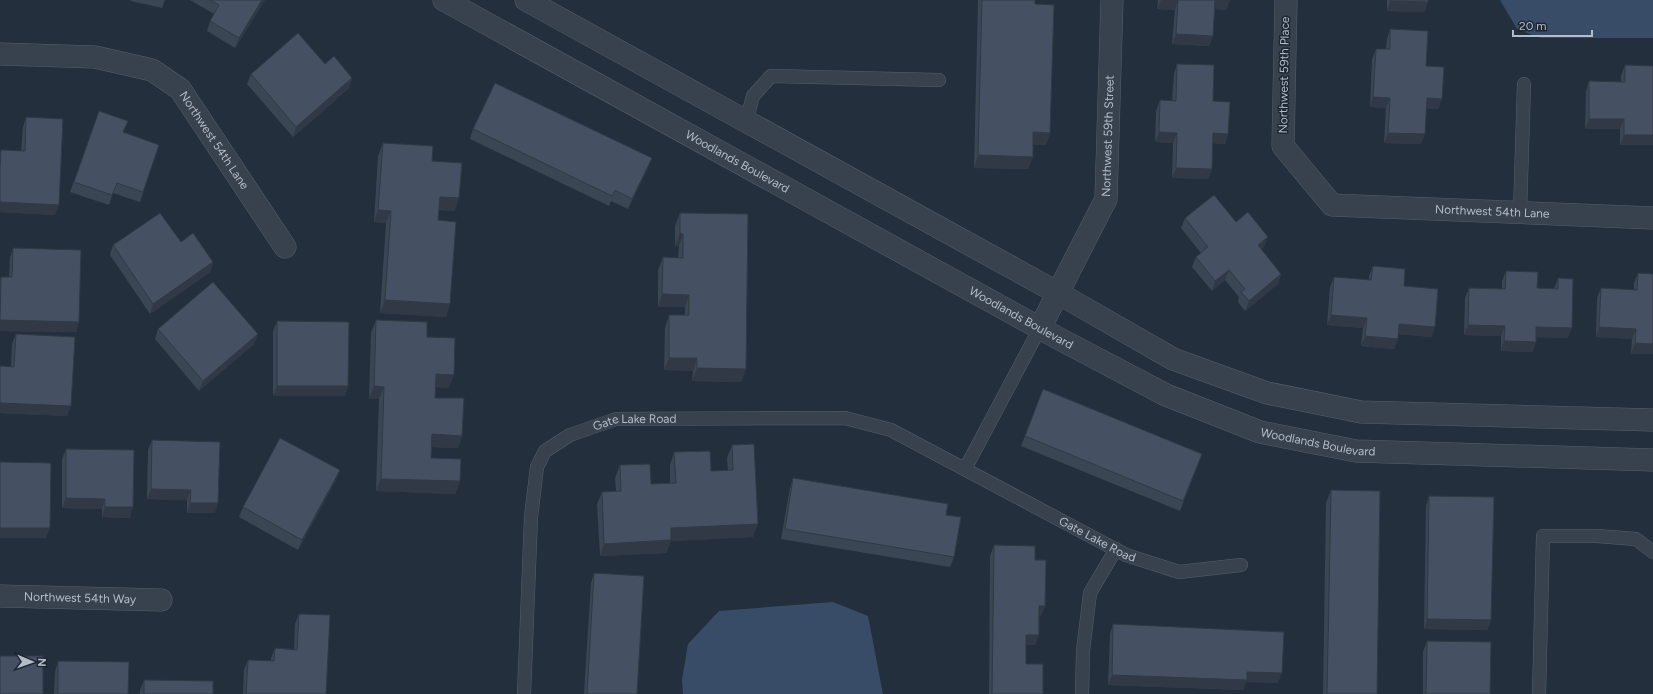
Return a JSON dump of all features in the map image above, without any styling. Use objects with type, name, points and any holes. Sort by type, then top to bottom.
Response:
[{"type":"street","name":"Woodlands Boulevard","points":[[444,0],[1040,328],[1166,395],[1260,432],[1356,450],[1653,460]]},
{"type":"street","points":[[526,0],[1173,358],[1267,393],[1361,412],[1653,420]]},
{"type":"street","name":"Northwest 59th Street","points":[[1040,328],[1106,199],[1112,0]]},
{"type":"street","name":"Northwest 59th Place","points":[[1286,0],[1283,146],[1332,205]]},
{"type":"street","name":"Northwest 54th Lane","points":[[0,54],[95,57],[152,70],[180,89],[285,247]]},
{"type":"street","name":"Northwest 54th Lane","points":[[1332,205],[1653,218]]},
{"type":"street","name":"Northwest 54th Way","points":[[0,596],[161,600]]},
{"type":"lane","points":[[746,122],[753,96],[771,76],[939,80]]},
{"type":"lane","points":[[1520,212],[1524,84]]},
{"type":"lane","points":[[965,469],[1040,328]]},
{"type":"lane","name":"Gate Lake Road","points":[[524,694],[532,517],[537,467],[545,451],[570,435],[616,419],[845,418],[891,430],[1126,555],[1179,572],[1241,565]]},
{"type":"lane","points":[[1539,694],[1543,536],[1597,536],[1636,539],[1653,552]]},
{"type":"lane","points":[[1082,694],[1083,651],[1090,593],[1116,549]]},
{"type":"water","points":[[1500,0],[1653,0],[1653,38],[1541,38],[1517,29]]},
{"type":"water","points":[[833,602],[868,616],[883,694],[683,694],[682,680],[688,644],[719,611]]},
{"type":"building","points":[[210,0],[262,0],[239,38],[210,21],[219,5]]},
{"type":"building","points":[[982,0],[1035,0],[1035,4],[1054,5],[1050,133],[1033,132],[1033,157],[978,155]]},
{"type":"building","points":[[1178,0],[1215,0],[1213,36],[1176,34]]},
{"type":"building","points":[[1428,0],[1428,2],[1390,1]]},
{"type":"building","points":[[1390,29],[1428,31],[1426,66],[1444,67],[1442,99],[1427,98],[1425,134],[1388,133],[1390,98],[1373,97],[1376,49],[1390,49]]},
{"type":"building","points":[[298,33],[325,64],[334,56],[352,78],[296,127],[251,74]]},
{"type":"building","points":[[1177,64],[1214,65],[1213,101],[1230,102],[1228,134],[1213,133],[1212,169],[1176,168],[1177,133],[1159,132],[1160,100],[1176,101]]},
{"type":"building","points":[[1625,65],[1653,66],[1653,135],[1624,135],[1624,119],[1589,119],[1589,81],[1625,82]]},
{"type":"building","points":[[495,83],[652,158],[632,199],[615,190],[612,196],[473,129]]},
{"type":"building","points":[[99,111],[128,121],[123,132],[159,145],[143,192],[117,183],[112,195],[74,182]]},
{"type":"building","points":[[26,117],[63,119],[59,205],[0,202],[1,150],[25,151]]},
{"type":"building","points":[[383,143],[433,146],[432,161],[462,163],[459,198],[440,197],[438,220],[456,222],[450,304],[385,300],[391,211],[378,210]]},
{"type":"building","points":[[1214,195],[1236,222],[1248,212],[1268,237],[1258,245],[1281,274],[1249,301],[1241,292],[1245,289],[1229,270],[1215,281],[1196,257],[1208,247],[1185,218]]},
{"type":"building","points":[[160,213],[181,242],[193,233],[213,262],[153,304],[113,245]]},
{"type":"building","points":[[680,213],[748,214],[746,369],[697,368],[697,358],[669,358],[669,315],[689,315],[689,295],[662,294],[663,257],[683,258],[683,234],[680,233]]},
{"type":"building","points":[[13,248],[81,250],[79,322],[0,320],[1,277],[12,277]]},
{"type":"building","points":[[1373,266],[1405,269],[1404,286],[1438,289],[1435,327],[1399,324],[1398,339],[1365,336],[1367,318],[1331,315],[1334,277],[1371,280]]},
{"type":"building","points":[[1506,271],[1538,272],[1537,288],[1558,289],[1558,278],[1573,279],[1572,328],[1536,327],[1536,342],[1504,341],[1505,326],[1468,325],[1469,288],[1505,289]]},
{"type":"building","points":[[1638,273],[1653,274],[1653,344],[1635,343],[1636,329],[1599,327],[1601,288],[1637,290]]},
{"type":"building","points":[[213,282],[258,334],[203,381],[158,329]]},
{"type":"building","points":[[376,320],[427,322],[427,337],[455,338],[454,375],[436,374],[435,398],[464,398],[462,436],[432,434],[431,458],[461,459],[460,481],[381,479],[384,387],[374,386]]},
{"type":"building","points":[[277,321],[349,322],[348,386],[277,386]]},
{"type":"building","points":[[16,334],[75,337],[71,406],[0,403],[0,366],[14,367]]},
{"type":"building","points":[[1043,389],[1202,454],[1183,501],[1025,436]]},
{"type":"building","points":[[280,438],[340,470],[302,540],[243,507]]},
{"type":"building","points":[[152,440],[220,442],[218,503],[190,503],[191,490],[151,489]]},
{"type":"building","points":[[754,444],[758,524],[671,528],[671,540],[604,544],[602,492],[621,491],[620,465],[650,464],[651,484],[676,483],[674,452],[710,451],[711,471],[733,470],[732,445]]},
{"type":"building","points":[[66,449],[134,450],[133,507],[105,507],[105,499],[66,498]]},
{"type":"building","points":[[0,462],[51,463],[50,528],[0,528]]},
{"type":"building","points":[[793,478],[948,504],[946,515],[961,517],[954,557],[785,529]]},
{"type":"building","points":[[1331,490],[1380,491],[1377,694],[1327,694]]},
{"type":"building","points":[[1429,496],[1494,497],[1491,620],[1427,619]]},
{"type":"building","points":[[994,545],[1035,546],[1035,560],[1046,560],[1045,606],[1039,606],[1039,635],[1026,635],[1026,664],[1043,664],[1043,694],[992,694]]},
{"type":"building","points":[[594,573],[644,576],[637,694],[587,694]]},
{"type":"building","points":[[299,614],[330,615],[326,694],[246,694],[248,660],[274,661],[275,648],[297,650]]},
{"type":"building","points":[[1113,624],[1284,632],[1282,673],[1247,672],[1247,680],[1112,675]]},
{"type":"building","points":[[1427,641],[1491,642],[1490,694],[1426,694]]},
{"type":"building","points":[[0,656],[43,656],[43,694],[0,694]]},
{"type":"building","points":[[58,661],[129,662],[128,694],[58,694]]},
{"type":"building","points":[[144,680],[213,681],[213,694],[144,694]]}]
